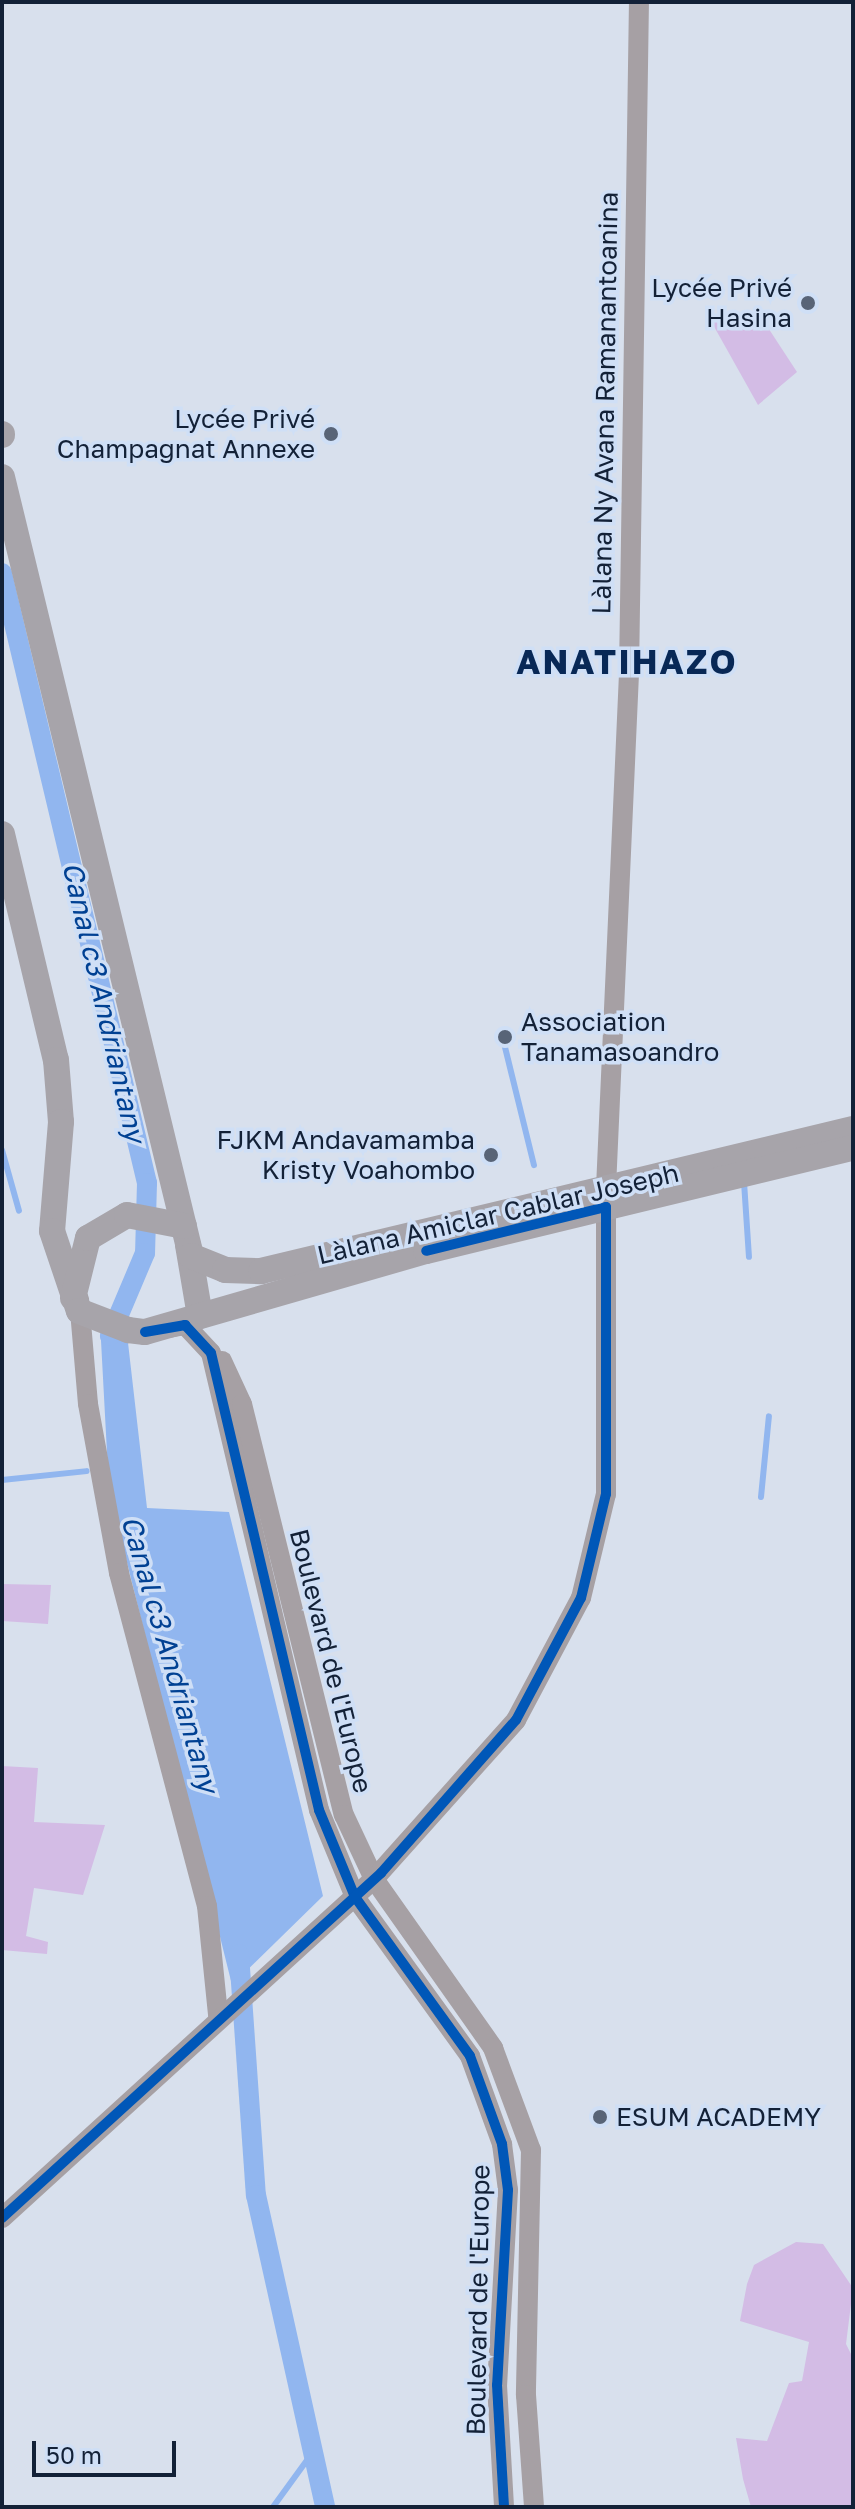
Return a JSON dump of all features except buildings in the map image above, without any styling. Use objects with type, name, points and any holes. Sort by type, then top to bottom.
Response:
[{"type":"main road","points":[[2,477],[191,1256]]},
{"type":"main road","points":[[2,834],[56,1060],[61,1122],[52,1231],[76,1304],[137,1331]]},
{"type":"main road","name":"Làlana Amiclar Cablar Joseph","points":[[137,1331],[200,1316],[606,1197],[853,1129]]},
{"type":"main road","name":"Làlana Amiclar Cablar Joseph","points":[[191,1256],[225,1270],[261,1271],[853,1148]]},
{"type":"main road","points":[[76,1304],[88,1238],[127,1215],[184,1226],[200,1316]]},
{"type":"street","name":"Làlana Ny Avana Ramanantoanina","points":[[2,2218],[10,2198],[218,2015],[298,1951],[374,1879],[516,1720],[581,1598],[606,1494],[606,1197],[629,673],[639,2]]},
{"type":"street","points":[[76,1304],[79,1298],[88,1404],[119,1573],[207,1906],[218,2015]]},
{"type":"street","name":"Boulevard de l'Europe","points":[[200,1316],[242,1404],[344,1815],[374,1879],[468,2005],[512,2090],[531,2150],[526,2395],[534,2507]]},
{"type":"street","name":"Boulevard de l'Europe","points":[[137,1331],[185,1325],[211,1353],[319,1810],[355,1897],[448,2018],[502,2144],[508,2190],[497,2385],[504,2507]]},
{"type":"shaded area","points":[[707,314],[759,314],[797,372],[758,405]]},
{"type":"shaded area","points":[[2,1584],[51,1585],[48,1624],[2,1621]]},
{"type":"shaded area","points":[[2,1766],[38,1768],[34,1822],[105,1825],[83,1895],[34,1888],[26,1936],[48,1942],[47,1954],[2,1950]]},
{"type":"shaded area","points":[[796,2242],[823,2244],[853,2288],[846,2344],[852,2356],[853,2507],[751,2507],[743,2479],[736,2438],[767,2441],[789,2383],[802,2381],[809,2342],[740,2321],[747,2284],[754,2265]]},
{"type":"water","points":[[100,1322],[127,1334],[147,1508],[229,1512],[323,1896],[232,1985],[109,1490]]},
{"type":"waterway","name":"Canal c3 Andriantany","points":[[2,573],[147,1183],[145,1253],[110,1336]]},
{"type":"waterway","points":[[502,1035],[534,1165]]},
{"type":"waterway","points":[[2,1150],[19,1211]]},
{"type":"waterway","points":[[744,1182],[749,1257]]},
{"type":"waterway","points":[[761,1497],[769,1416]]},
{"type":"waterway","points":[[2,1480],[87,1471]]},
{"type":"waterway","name":"Canal c3 Andriantany","points":[[239,1954],[256,2195],[325,2507]]},
{"type":"waterway","points":[[273,2507],[313,2452]]},
{"type":"cycle path","points":[[2,2218],[381,1873],[516,1720],[581,1598],[606,1494],[606,1207],[426,1251]]},
{"type":"cycle path","points":[[145,1332],[185,1325],[211,1353],[319,1810],[355,1897],[470,2056],[502,2144],[508,2190],[497,2385],[504,2507]]},
{"type":"place","name":"Lycée Privé Hasina","points":[[808,303]]},
{"type":"place","name":"Lycée Privé Champagnat Annexe","points":[[331,434]]},
{"type":"place","name":"Association Tanamasoandro","points":[[505,1037]]},
{"type":"place","name":"FJKM Andavamamba Kristy Voahombo","points":[[491,1155]]},
{"type":"place","name":"ESUM ACADEMY","points":[[600,2117]]},
{"type":"district","name":"ANATIHAZO","points":[[627,662]]}]
